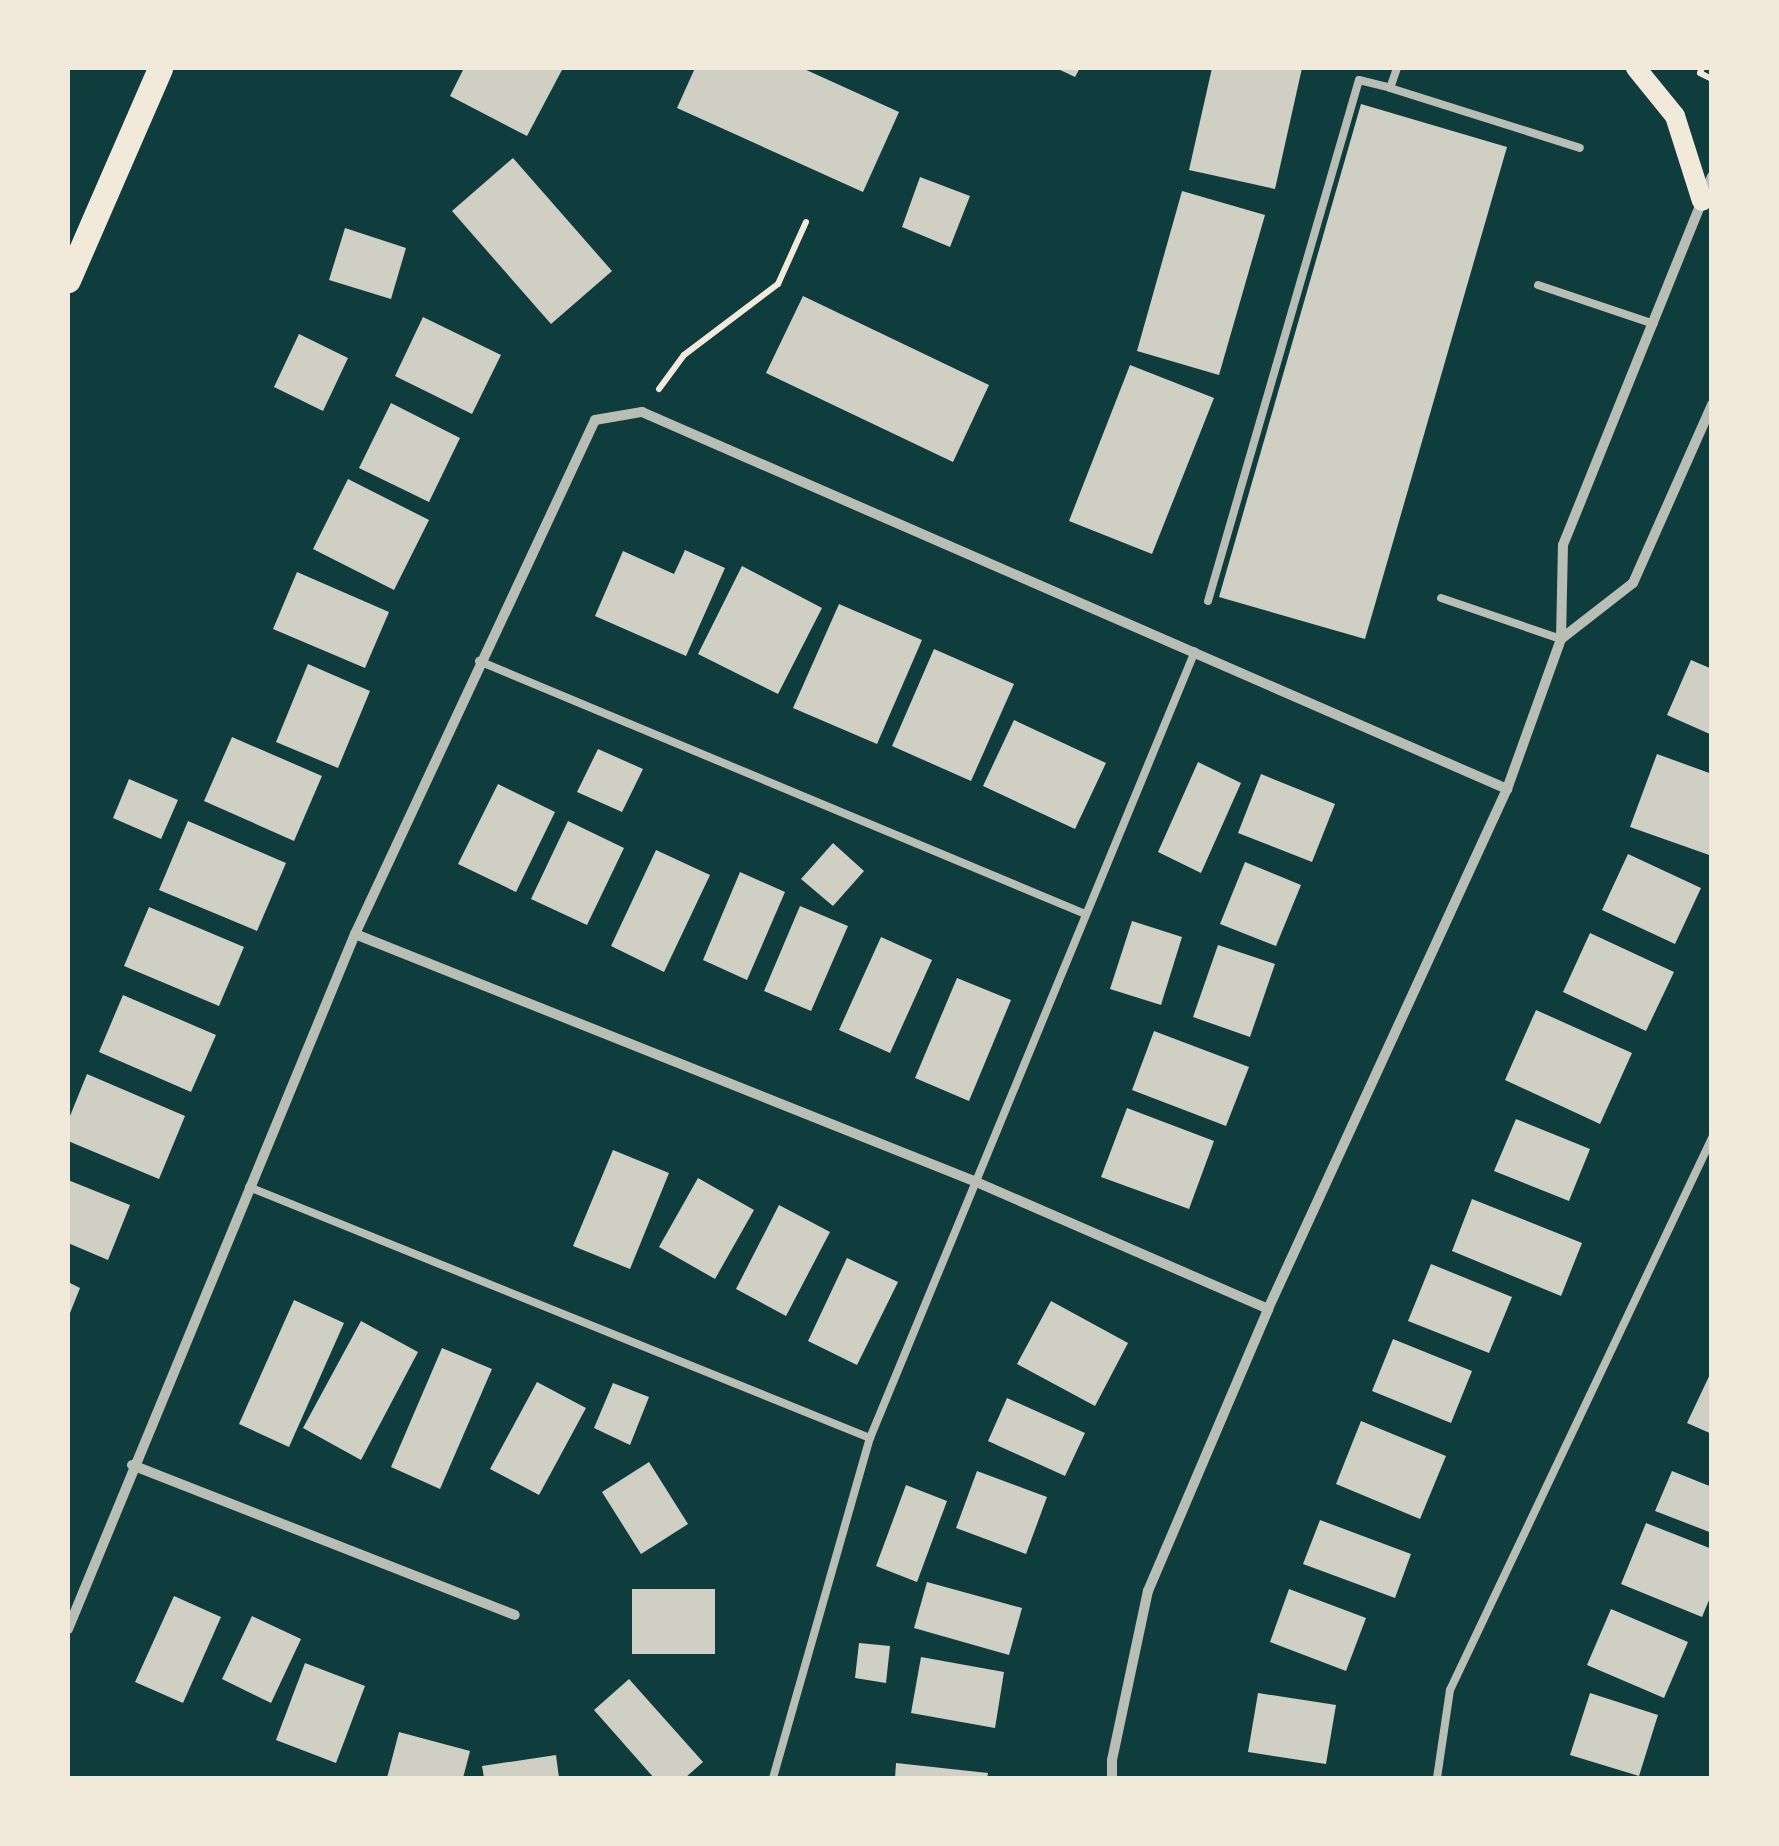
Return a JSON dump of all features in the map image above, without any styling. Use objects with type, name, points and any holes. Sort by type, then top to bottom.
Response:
[{"type":"main road","points":[[68,280],[160,68]]},
{"type":"main road","points":[[1636,68],[1675,116],[1702,201]]},
{"type":"street","points":[[1112,1778],[1148,1591],[1268,1310],[1508,788],[1561,639],[1563,546],[1712,178]]},
{"type":"street","points":[[1561,639],[1633,583],[1712,405]]},
{"type":"street","points":[[68,1629],[132,1465],[355,934],[595,420],[642,412],[1508,788]]},
{"type":"street","points":[[355,934],[974,1180],[1268,1310]]},
{"type":"street","points":[[132,1465],[515,1615]]},
{"type":"lane","points":[[1390,88],[1397,68]]},
{"type":"lane","points":[[1208,601],[1359,80],[1580,148]]},
{"type":"lane","points":[[1538,285],[1654,324]]},
{"type":"lane","points":[[1441,598],[1561,639]]},
{"type":"lane","points":[[773,1778],[870,1438],[1195,650]]},
{"type":"lane","points":[[479,662],[1084,913]]},
{"type":"lane","points":[[1437,1778],[1450,1690],[1712,1138]]},
{"type":"lane","points":[[248,1186],[870,1438]]},
{"type":"path","points":[[1702,68],[1700,74],[1712,79]]},
{"type":"path","points":[[642,412],[684,355],[778,284],[806,222]]},
{"type":"building","points":[[464,68],[563,68],[527,136],[450,96]]},
{"type":"building","points":[[695,68],[802,68],[899,112],[863,192],[677,108]]},
{"type":"building","points":[[1056,68],[1080,68],[1075,77]]},
{"type":"building","points":[[1212,68],[1302,68],[1275,189],[1189,170]]},
{"type":"building","points":[[1361,104],[1507,147],[1365,639],[1219,597]]},
{"type":"building","points":[[513,158],[612,271],[551,324],[452,211]]},
{"type":"building","points":[[920,177],[970,196],[950,247],[902,227]]},
{"type":"building","points":[[1182,191],[1265,215],[1219,375],[1137,351]]},
{"type":"building","points":[[345,228],[406,248],[391,299],[329,280]]},
{"type":"building","points":[[803,296],[989,385],[953,462],[766,373]]},
{"type":"building","points":[[423,317],[501,355],[472,414],[395,376]]},
{"type":"building","points":[[299,334],[348,358],[323,411],[274,387]]},
{"type":"building","points":[[1130,365],[1214,398],[1152,554],[1069,521]]},
{"type":"building","points":[[391,403],[460,438],[429,502],[359,468]]},
{"type":"building","points":[[348,479],[429,520],[394,590],[313,549]]},
{"type":"building","points":[[685,550],[725,568],[686,656],[595,616],[623,551],[674,574]]},
{"type":"building","points":[[742,566],[822,608],[778,694],[698,654]]},
{"type":"building","points":[[297,572],[389,612],[365,668],[273,629]]},
{"type":"building","points":[[839,604],[922,640],[877,744],[793,708]]},
{"type":"building","points":[[934,649],[1014,684],[971,781],[892,746]]},
{"type":"building","points":[[1691,660],[1712,669],[1712,735],[1667,715]]},
{"type":"building","points":[[308,664],[370,691],[338,768],[276,742]]},
{"type":"building","points":[[1014,720],[1106,763],[1075,829],[983,786]]},
{"type":"building","points":[[232,737],[322,776],[294,841],[204,801]]},
{"type":"building","points":[[598,749],[643,769],[622,812],[577,792]]},
{"type":"building","points":[[1657,754],[1712,774],[1712,856],[1630,827]]},
{"type":"building","points":[[1198,762],[1241,783],[1201,873],[1158,852]]},
{"type":"building","points":[[1261,774],[1335,804],[1312,862],[1238,833]]},
{"type":"building","points":[[129,779],[178,800],[161,839],[113,818]]},
{"type":"building","points":[[498,784],[555,812],[516,892],[458,864]]},
{"type":"building","points":[[188,821],[286,863],[257,931],[159,890]]},
{"type":"building","points":[[568,821],[624,848],[587,925],[531,899]]},
{"type":"building","points":[[833,843],[864,871],[833,906],[801,879]]},
{"type":"building","points":[[656,850],[710,875],[664,972],[611,946]]},
{"type":"building","points":[[1628,854],[1701,888],[1675,944],[1602,910]]},
{"type":"building","points":[[1245,862],[1301,885],[1276,946],[1220,924]]},
{"type":"building","points":[[740,872],[785,892],[747,980],[703,960]]},
{"type":"building","points":[[800,906],[848,926],[811,1011],[764,991]]},
{"type":"building","points":[[149,907],[244,947],[219,1006],[124,966]]},
{"type":"building","points":[[1132,921],[1182,937],[1161,1005],[1110,989]]},
{"type":"building","points":[[1590,933],[1674,972],[1646,1031],[1563,992]]},
{"type":"building","points":[[881,937],[932,960],[890,1053],[839,1030]]},
{"type":"building","points":[[1218,945],[1275,964],[1250,1037],[1193,1017]]},
{"type":"building","points":[[957,978],[1011,1000],[969,1101],[915,1078]]},
{"type":"building","points":[[123,995],[216,1035],[191,1092],[99,1052]]},
{"type":"building","points":[[1536,1010],[1632,1053],[1600,1124],[1505,1080]]},
{"type":"building","points":[[1154,1031],[1249,1067],[1226,1126],[1132,1090]]},
{"type":"building","points":[[87,1074],[185,1116],[159,1179],[68,1141],[68,1121]]},
{"type":"building","points":[[1127,1108],[1214,1141],[1189,1209],[1101,1177]]},
{"type":"building","points":[[1516,1119],[1590,1149],[1569,1201],[1494,1171]]},
{"type":"building","points":[[613,1150],[669,1173],[630,1269],[573,1246]]},
{"type":"building","points":[[698,1178],[754,1210],[715,1279],[659,1247]]},
{"type":"building","points":[[68,1180],[130,1205],[108,1260],[68,1243]]},
{"type":"building","points":[[1472,1199],[1582,1243],[1561,1296],[1452,1251]]},
{"type":"building","points":[[779,1205],[830,1232],[786,1316],[736,1289]]},
{"type":"building","points":[[847,1258],[898,1282],[857,1365],[808,1341]]},
{"type":"building","points":[[1431,1264],[1512,1297],[1489,1353],[1408,1321]]},
{"type":"building","points":[[68,1282],[80,1288],[68,1318]]},
{"type":"building","points":[[294,1300],[344,1323],[289,1447],[239,1424]]},
{"type":"building","points":[[1051,1301],[1128,1343],[1095,1406],[1017,1364]]},
{"type":"building","points":[[361,1321],[418,1352],[361,1460],[303,1428]]},
{"type":"building","points":[[1393,1339],[1472,1371],[1451,1423],[1372,1391]]},
{"type":"building","points":[[442,1348],[492,1369],[440,1489],[391,1467]]},
{"type":"building","points":[[1712,1370],[1712,1434],[1687,1423]]},
{"type":"building","points":[[537,1382],[586,1408],[539,1495],[490,1469]]},
{"type":"building","points":[[613,1383],[649,1397],[630,1445],[594,1428]]},
{"type":"building","points":[[1007,1398],[1085,1433],[1065,1476],[988,1441]]},
{"type":"building","points":[[1361,1421],[1446,1456],[1420,1519],[1336,1484]]},
{"type":"building","points":[[649,1462],[688,1524],[641,1554],[602,1492]]},
{"type":"building","points":[[977,1471],[1047,1497],[1026,1554],[956,1528]]},
{"type":"building","points":[[1672,1471],[1712,1487],[1712,1533],[1655,1511]]},
{"type":"building","points":[[906,1485],[947,1501],[917,1582],[876,1566]]},
{"type":"building","points":[[1320,1520],[1411,1554],[1395,1598],[1303,1564]]},
{"type":"building","points":[[1646,1523],[1712,1549],[1712,1593],[1702,1617],[1621,1584]]},
{"type":"building","points":[[927,1582],[1022,1608],[1009,1655],[914,1628]]},
{"type":"building","points":[[632,1589],[715,1589],[715,1654],[632,1654]]},
{"type":"building","points":[[1289,1589],[1366,1618],[1346,1671],[1270,1642]]},
{"type":"building","points":[[174,1596],[221,1617],[183,1703],[135,1682]]},
{"type":"building","points":[[1611,1609],[1688,1642],[1664,1698],[1587,1665]]},
{"type":"building","points":[[252,1616],[301,1639],[271,1703],[222,1679]]},
{"type":"building","points":[[859,1643],[890,1646],[886,1683],[855,1678]]},
{"type":"building","points":[[921,1657],[1004,1672],[995,1728],[911,1713]]},
{"type":"building","points":[[305,1663],[365,1686],[336,1763],[276,1740]]},
{"type":"building","points":[[629,1679],[703,1762],[685,1778],[654,1778],[594,1710]]},
{"type":"building","points":[[1258,1693],[1336,1705],[1326,1764],[1248,1752]]},
{"type":"building","points":[[1590,1693],[1658,1715],[1639,1776],[1570,1755]]},
{"type":"building","points":[[399,1732],[470,1751],[463,1778],[387,1778]]},
{"type":"building","points":[[556,1755],[559,1778],[484,1778],[482,1766]]},
{"type":"building","points":[[896,1763],[988,1773],[987,1778],[895,1778]]}]
